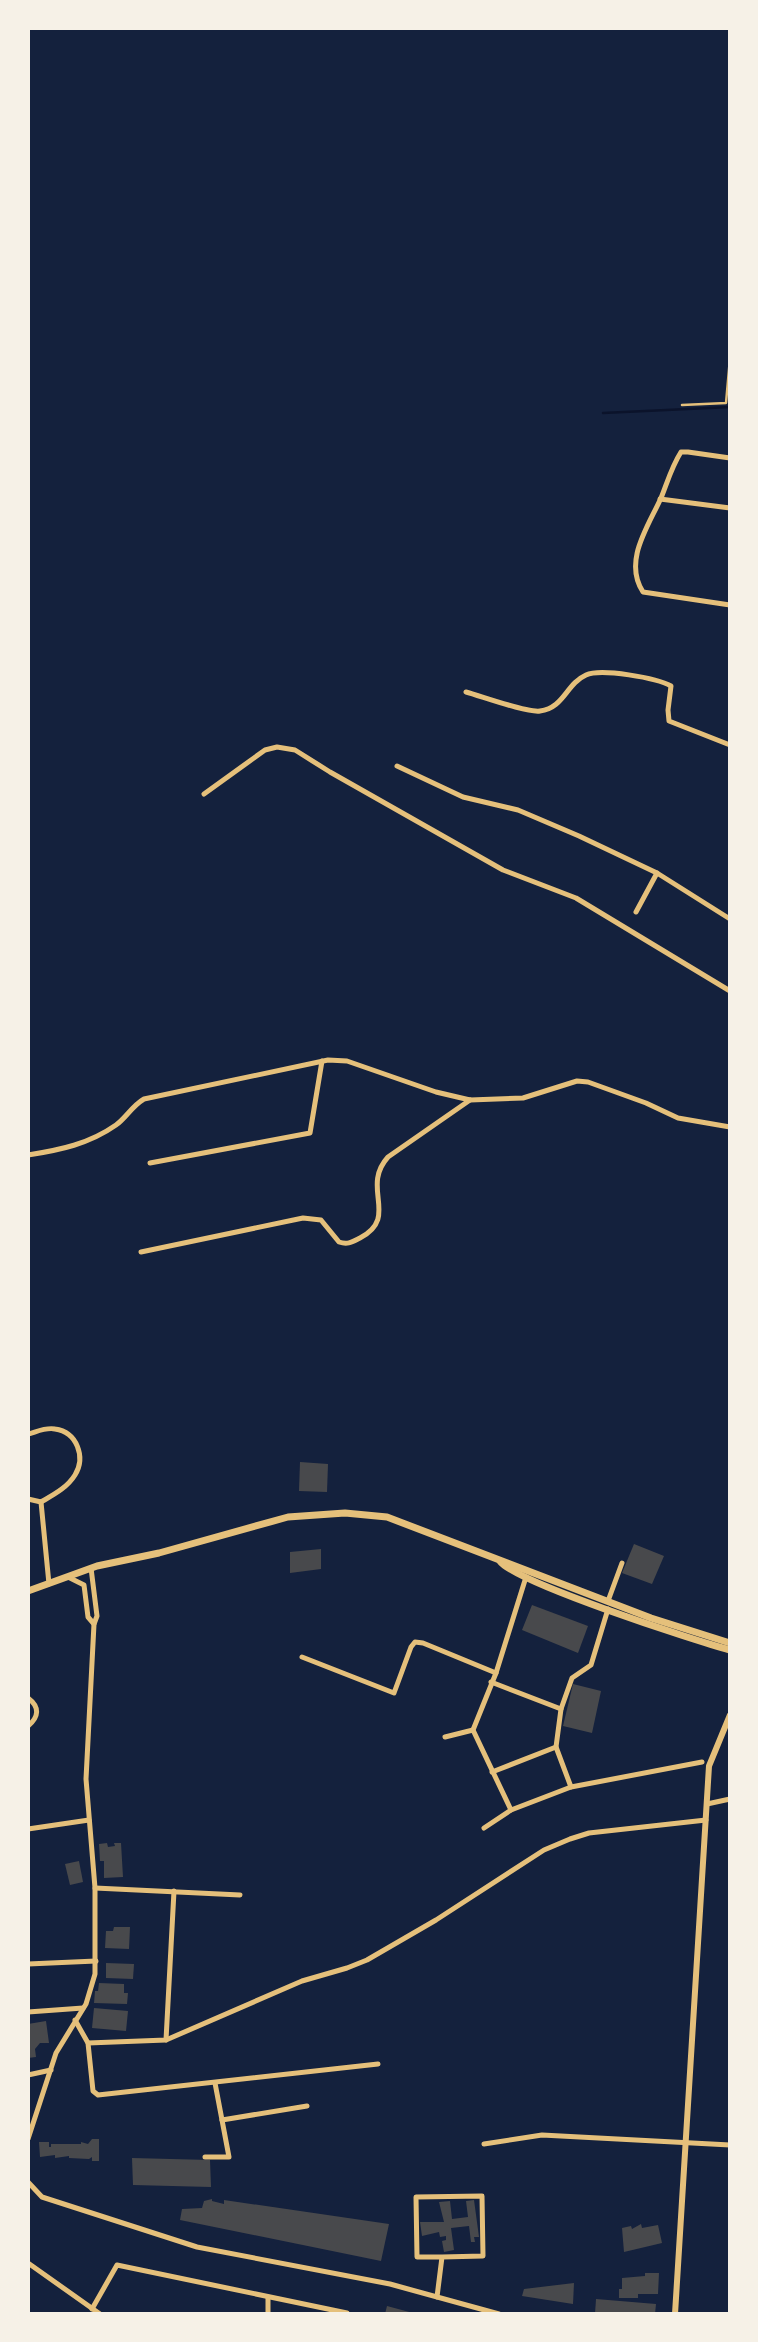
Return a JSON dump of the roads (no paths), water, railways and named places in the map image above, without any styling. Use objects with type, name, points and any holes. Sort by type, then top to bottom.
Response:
[{"type":"main road","points":[[28,1591],[92,1568],[159,1553],[288,1517],[345,1513],[387,1517],[500,1560],[681,1636],[730,1650]]},
{"type":"main road","points":[[500,1560],[507,1568],[526,1577],[730,1643]]},
{"type":"street","points":[[730,458],[681,452],[641,539],[636,556],[637,579],[643,592],[730,605]]},
{"type":"street","points":[[660,499],[730,508]]},
{"type":"street","points":[[466,692],[536,712],[552,709],[587,674],[648,677],[671,686],[669,721],[730,745]]},
{"type":"street","points":[[204,794],[265,750],[277,747],[295,750],[503,870],[576,898],[730,991]]},
{"type":"street","points":[[397,766],[463,797],[531,815],[545,824],[579,836],[657,873],[730,919]]},
{"type":"street","points":[[636,912],[657,873]]},
{"type":"street","points":[[28,1155],[69,1148],[91,1140],[118,1123],[144,1099],[338,1059],[436,1092],[470,1100],[523,1098],[578,1081],[608,1089],[678,1118],[730,1127]]},
{"type":"street","points":[[150,1163],[310,1133],[323,1061]]},
{"type":"street","points":[[141,1252],[303,1218],[321,1220],[339,1242],[349,1243],[376,1226],[379,1216],[376,1186],[381,1165],[388,1157],[470,1100]]},
{"type":"street","points":[[28,1434],[52,1428],[71,1436],[79,1447],[80,1459],[76,1474],[66,1486],[41,1503]]},
{"type":"street","points":[[28,1499],[41,1503]]},
{"type":"street","points":[[41,1503],[49,1584]]},
{"type":"street","points":[[571,1787],[556,1747],[561,1709],[572,1678],[591,1665],[622,1563]]},
{"type":"street","points":[[28,2140],[56,2053],[83,2008],[95,1974],[95,1888],[86,1779],[93,1624],[97,1616],[92,1568]]},
{"type":"street","points":[[68,1577],[83,1585],[88,1617],[93,1624]]},
{"type":"street","points":[[511,1810],[473,1730],[495,1673],[526,1577]]},
{"type":"street","points":[[302,1657],[394,1693],[415,1642],[495,1673]]},
{"type":"street","points":[[491,1682],[561,1709]]},
{"type":"street","points":[[28,1698],[35,1703],[38,1710],[36,1720],[28,1726]]},
{"type":"street","points":[[675,2314],[709,1766],[730,1715]]},
{"type":"street","points":[[446,1737],[473,1730]]},
{"type":"street","points":[[492,1772],[556,1747]]},
{"type":"street","points":[[484,1828],[511,1810],[571,1787],[702,1762]]},
{"type":"street","points":[[707,1804],[730,1799]]},
{"type":"street","points":[[28,1829],[89,1819]]},
{"type":"street","points":[[88,2043],[166,2040],[302,1981],[367,1960],[436,1920],[544,1850],[589,1833],[706,1820]]},
{"type":"street","points":[[95,1888],[240,1895]]},
{"type":"street","points":[[166,2040],[174,1891]]},
{"type":"street","points":[[28,1964],[96,1961]]},
{"type":"street","points":[[28,2012],[83,2008]]},
{"type":"street","points":[[75,2020],[88,2043],[93,2091],[98,2095],[378,2064]]},
{"type":"street","points":[[28,2075],[51,2070]]},
{"type":"street","points":[[205,2157],[229,2157],[215,2083]]},
{"type":"street","points":[[222,2120],[307,2106]]},
{"type":"street","points":[[484,2144],[542,2135],[730,2145]]},
{"type":"street","points":[[28,2182],[42,2197],[197,2247],[390,2284],[499,2314]]},
{"type":"street","points":[[482,2196],[482,2256],[442,2257],[417,2257],[416,2197],[482,2196]]},
{"type":"street","points":[[437,2297],[442,2257]]},
{"type":"street","points":[[28,2263],[100,2314]]},
{"type":"street","points":[[92,2309],[117,2264],[347,2313]]},
{"type":"street","points":[[268,2297],[268,2314]]},
{"type":"lane","points":[[682,405],[724,405],[730,358]]},
{"type":"waterway","points":[[603,413],[730,407]]}]
